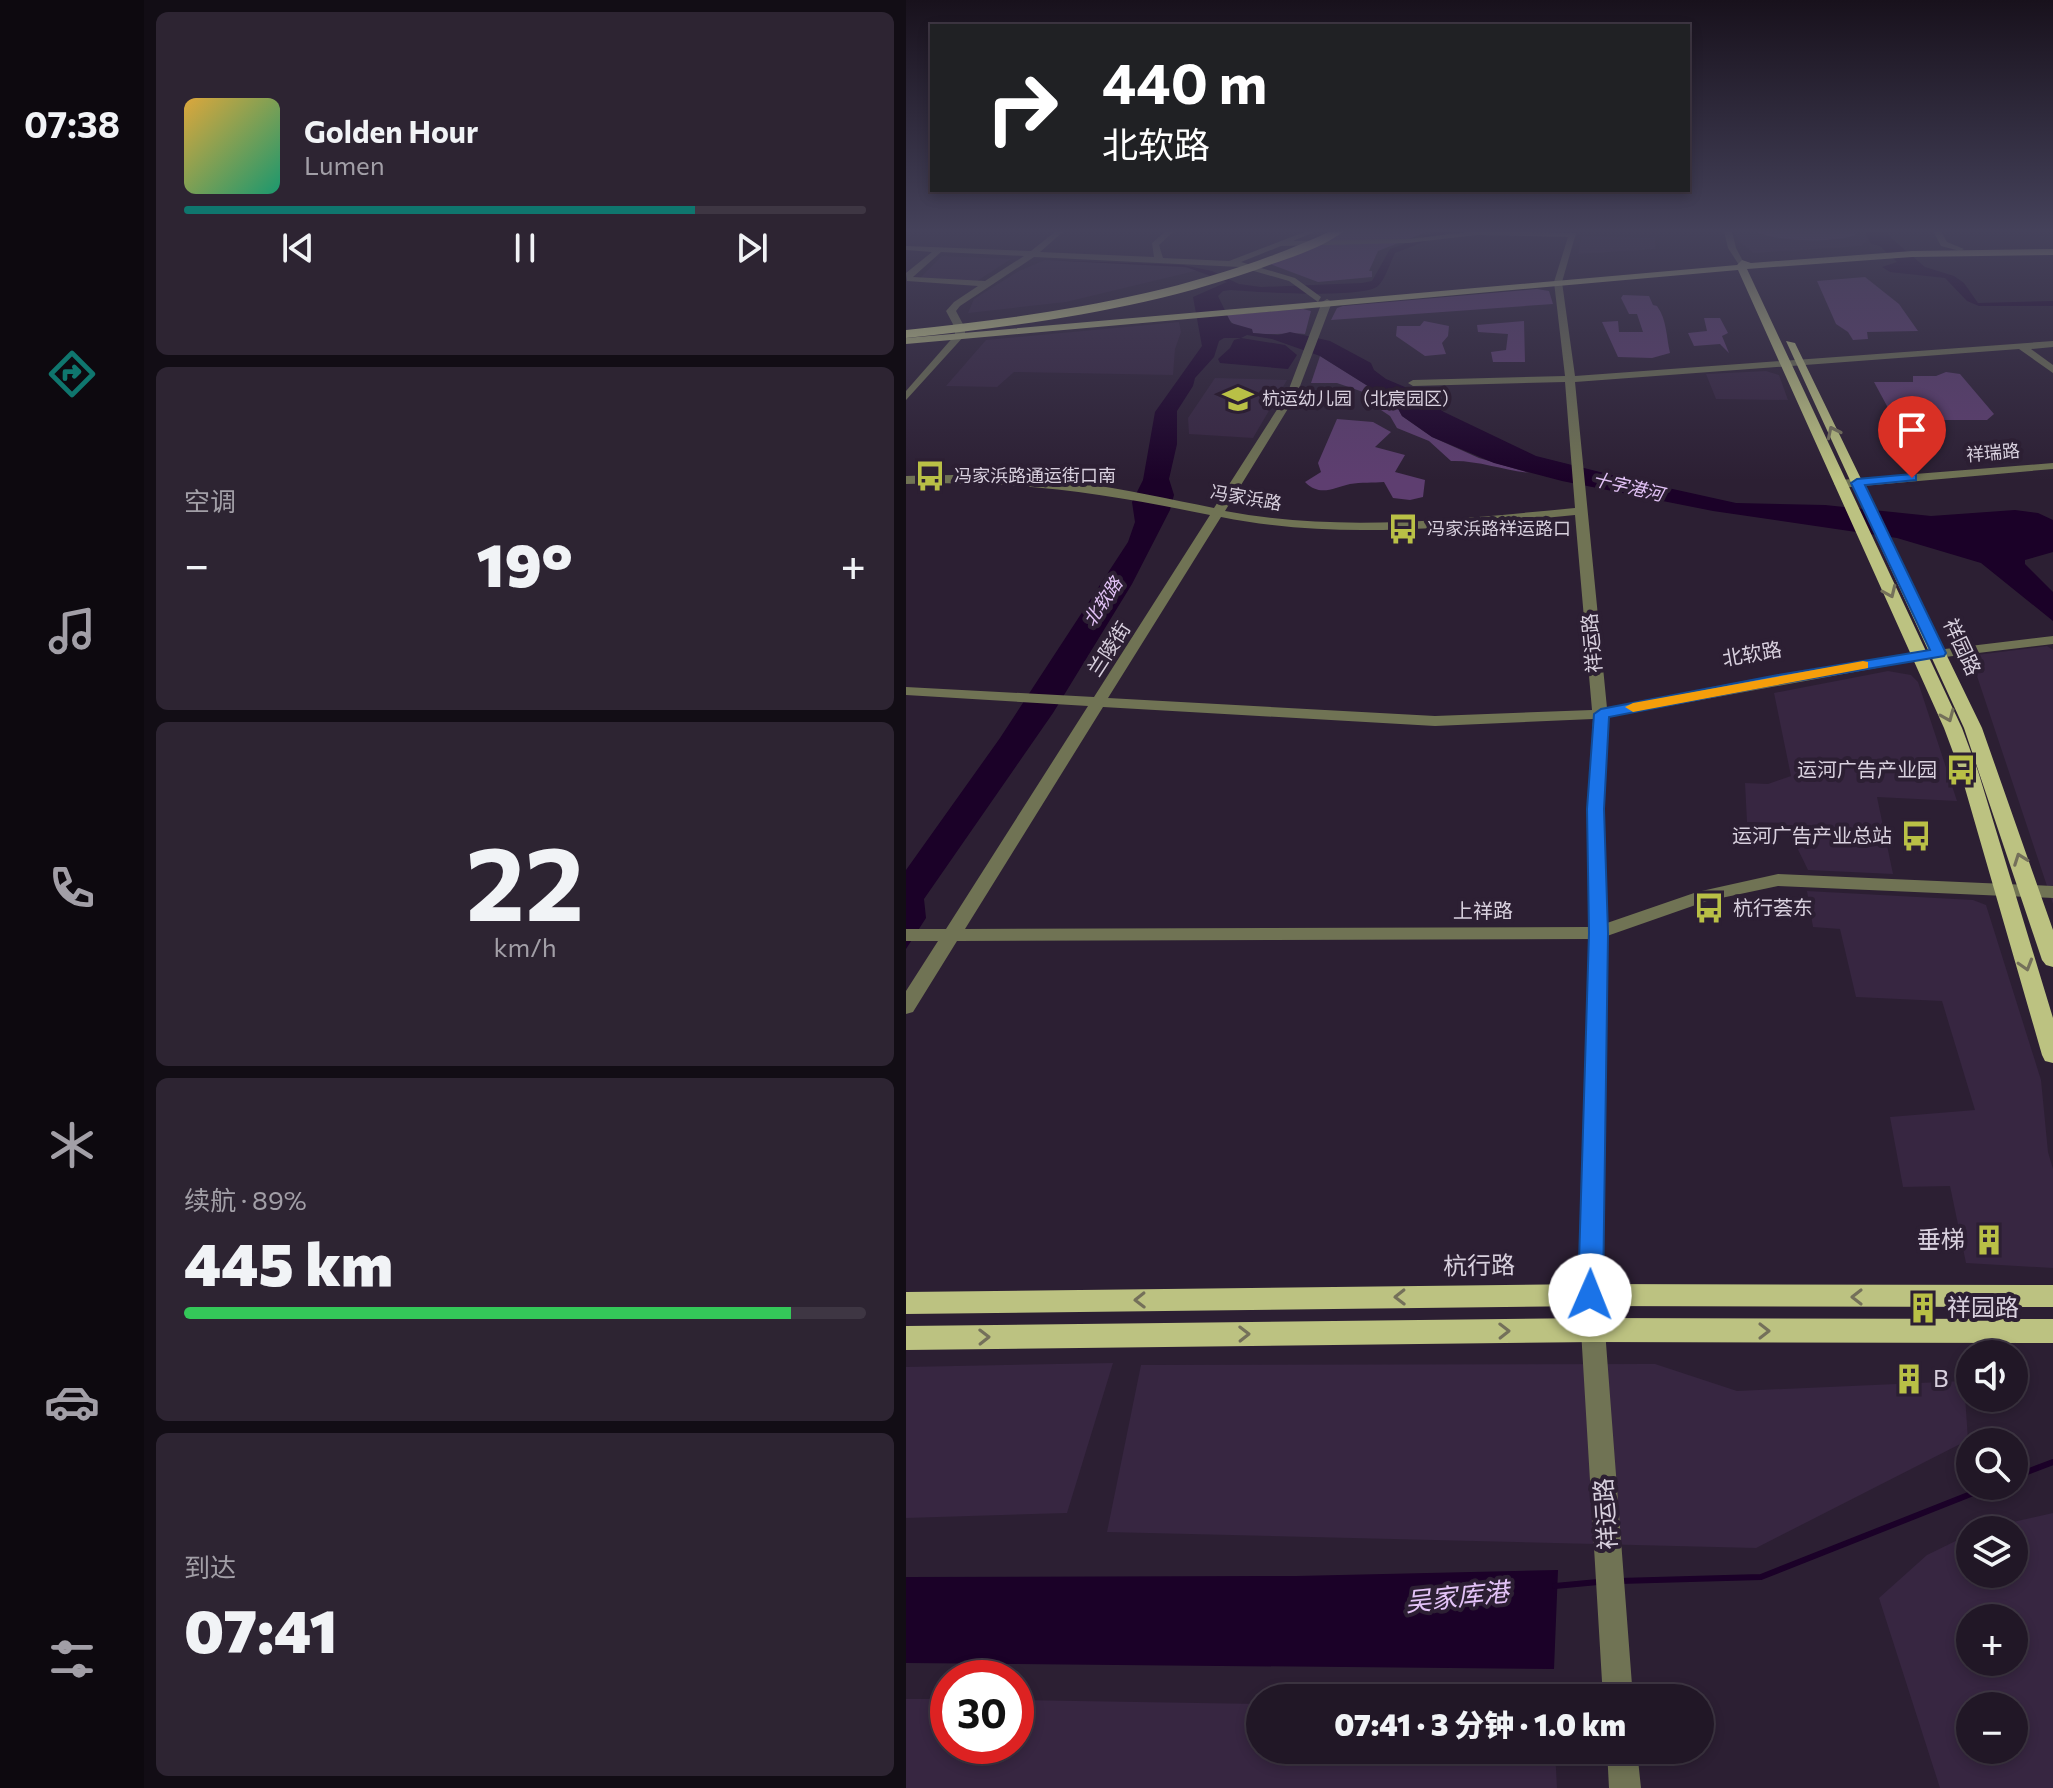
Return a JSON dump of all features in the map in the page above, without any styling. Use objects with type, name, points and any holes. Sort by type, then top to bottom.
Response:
[{"type":"highway","points":[[906,333],[1035,314]]},
{"type":"highway","points":[[906,333],[1044,314]]},
{"type":"main road","points":[[959,329],[1137,314]]},
{"type":"main road","points":[[906,333],[1158,314]]},
{"type":"main road","points":[[1763,314],[1840,484]]},
{"type":"main road","points":[[1777,314],[1857,483]]},
{"type":"main road","name":"祥园路","points":[[1857,483],[1885,538],[1969,771],[2053,1055]]},
{"type":"main road","name":"祥园路","points":[[1840,484],[1927,650],[1973,728],[2053,960]]},
{"type":"main road","name":"杭行路","points":[[906,1303],[1590,1295],[2053,1296]]},
{"type":"main road","points":[[906,1338],[1593,1330],[2053,1331]]},
{"type":"street","points":[[906,397],[959,329],[953,314]]},
{"type":"street","name":"兰陵街","points":[[906,1007],[1292,394],[1316,334],[1318,314]]},
{"type":"street","name":"祥运路","points":[[1562,314],[1599,708],[1596,809],[1598,933],[1590,1295]]},
{"type":"street","points":[[1413,383],[1570,379],[2053,344]]},
{"type":"street","points":[[2021,346],[2053,370]]},
{"type":"street","name":"祥瑞路","points":[[1840,484],[2053,466]]},
{"type":"street","name":"冯家浜路","points":[[906,480],[1008,478],[1122,493],[1271,522],[1329,528],[1404,526],[1581,511]]},
{"type":"street","name":"北软路","points":[[906,683],[1435,721],[1599,708],[2053,630]]},
{"type":"street","name":"北软路","points":[[1927,650],[2053,640]]},
{"type":"street","name":"北软路","points":[[906,691],[1023,693]]},
{"type":"street","name":"上祥路","points":[[913,935],[1598,933],[1703,896],[1778,880],[2053,892]]},
{"type":"street","name":"祥运路","points":[[1593,1330],[1617,1684]]},
{"type":"street","points":[[1623,1764],[1625,1788]]},
{"type":"shaded area","points":[[1310,314],[1305,334],[1251,333],[1233,324],[1226,315]]},
{"type":"shaded area","points":[[1334,314],[1408,314],[1331,320]]},
{"type":"shaded area","points":[[1637,314],[1662,314],[1670,353],[1652,358],[1618,357],[1602,322],[1618,321],[1619,332],[1643,332]]},
{"type":"shaded area","points":[[1832,314],[1906,314],[1918,331],[1867,332],[1868,339],[1853,340],[1836,324]]},
{"type":"shaded area","points":[[1704,318],[1720,318],[1728,333],[1722,336],[1729,353],[1720,344],[1694,346],[1688,333],[1707,331]]},
{"type":"shaded area","points":[[1424,321],[1449,326],[1448,336],[1442,343],[1446,354],[1425,356],[1396,336],[1397,326],[1420,326]]},
{"type":"shaded area","points":[[1524,321],[1525,362],[1493,362],[1491,352],[1506,350],[1508,334],[1478,332],[1477,325]]},
{"type":"shaded area","points":[[1179,322],[1181,332],[1175,349],[1173,375],[1014,372],[997,387],[946,386],[986,340]]},
{"type":"shaded area","points":[[1320,356],[1395,403],[1402,416],[1432,437],[1479,458],[1529,473],[1451,461],[1429,441],[1397,428],[1390,416],[1372,404],[1366,393],[1337,383],[1311,383]]},
{"type":"shaded area","points":[[1766,371],[1779,375],[1788,400],[1716,399],[1706,374]]},
{"type":"shaded area","points":[[1946,372],[1960,374],[1994,414],[1987,420],[1920,420],[1931,440],[1920,440],[1926,453],[1913,454],[1874,382],[1913,382],[1913,376],[1936,376]]},
{"type":"shaded area","name":"杭运幼儿园（北宸园区）","points":[[1215,378],[1287,380],[1253,438],[1189,434],[1188,418]]},
{"type":"shaded area","points":[[1337,419],[1373,422],[1391,432],[1375,447],[1405,455],[1395,472],[1425,480],[1423,497],[1410,500],[1393,498],[1384,482],[1354,483],[1321,490],[1305,482],[1321,472],[1318,463]]},
{"type":"shaded area","points":[[2047,646],[2053,650],[2053,904],[1971,658]]},
{"type":"shaded area","points":[[1888,671],[1911,675],[1918,682],[1957,801],[1877,797],[1893,874],[1808,870],[1785,823],[1747,822],[1745,783],[1768,784],[1791,776],[1774,693]]},
{"type":"shaded area","points":[[1807,891],[1973,900],[1986,905],[2041,1080],[2048,1152],[2053,1169],[2053,1268],[1966,1263],[1950,1186],[1903,1187],[1890,1117],[1975,1110],[1942,1001],[1856,997],[1840,929],[1813,927]]},
{"type":"shaded area","points":[[1113,1363],[1067,1513],[906,1518],[906,1367]]},
{"type":"shaded area","points":[[1655,1364],[1737,1391],[1956,1381],[1956,1412],[1966,1412],[1967,1428],[1956,1428],[1956,1446],[1756,1548],[1107,1532],[1141,1365]]},
{"type":"shaded area","points":[[2053,1513],[2053,1788],[1940,1788],[1879,1598],[1927,1555],[1956,1541],[1956,1588],[2028,1588],[2028,1519]]},
{"type":"shaded area","points":[[906,1699],[930,1699],[930,1764],[1034,1764],[1034,1700],[1246,1704],[1246,1764],[1556,1764],[1557,1788],[906,1788]]},
{"type":"water","name":"十字港河","points":[[1196,314],[1227,314],[1231,323],[1252,329],[1253,333],[1278,335],[1290,332],[1330,341],[1371,363],[1374,370],[1386,379],[1405,387],[1444,412],[1536,456],[1632,480],[1736,503],[1825,505],[1931,516],[2015,510],[2038,513],[2053,520],[2053,552],[2025,560],[2025,564],[2053,592],[2053,621],[1981,563],[1897,538],[1713,511],[1562,481],[1494,463],[1432,437],[1402,416],[1395,403],[1320,356],[1272,339],[1247,335],[1219,341],[1214,357],[1195,378],[1177,411],[1177,444],[1169,479],[1174,495],[1170,510],[1132,584],[1053,713],[924,899],[926,918],[906,949],[906,870],[1000,738],[1128,542],[1135,522],[1132,502],[1143,480],[1155,412],[1202,346]]},
{"type":"water","points":[[1241,338],[1285,345],[1297,355],[1288,369],[1220,363],[1218,359],[1234,340]]},
{"type":"water","points":[[1558,1570],[1554,1669],[1034,1664],[1034,1660],[930,1660],[930,1663],[906,1663],[906,1577],[1296,1576]]},
{"type":"waterway","name":"吴家库港","points":[[2028,1472],[2053,1462]]},
{"type":"waterway","name":"吴家库港","points":[[1619,1581],[1761,1577],[1956,1500]]},
{"type":"waterway","name":"吴家库港","points":[[1555,1586],[1598,1582]]},
{"type":"slow traffic","points":[[1633,707],[1863,665]]},
{"type":"place","name":"杭运幼儿园（北宸园区）","points":[[1238,399]]},
{"type":"place","name":"冯家浜路通运街口南","points":[[930,476]]},
{"type":"place","name":"冯家浜路祥运路口","points":[[1403,529]]},
{"type":"place","name":"运河广告产业园","points":[[1961,770]]},
{"type":"place","name":"运河广告产业总站","points":[[1916,836]]},
{"type":"place","name":"杭行荟东","points":[[1709,908]]},
{"type":"place","name":"垂梯","points":[[1989,1240]]},
{"type":"place","name":"祥园路","points":[[1923,1308]]},
{"type":"place","name":"B","points":[[1909,1379]]},
{"type":"route","points":[[1590,1295],[1598,933],[1596,809],[1601,714],[1778,679],[1939,653],[1857,483],[1912,478]]}]
